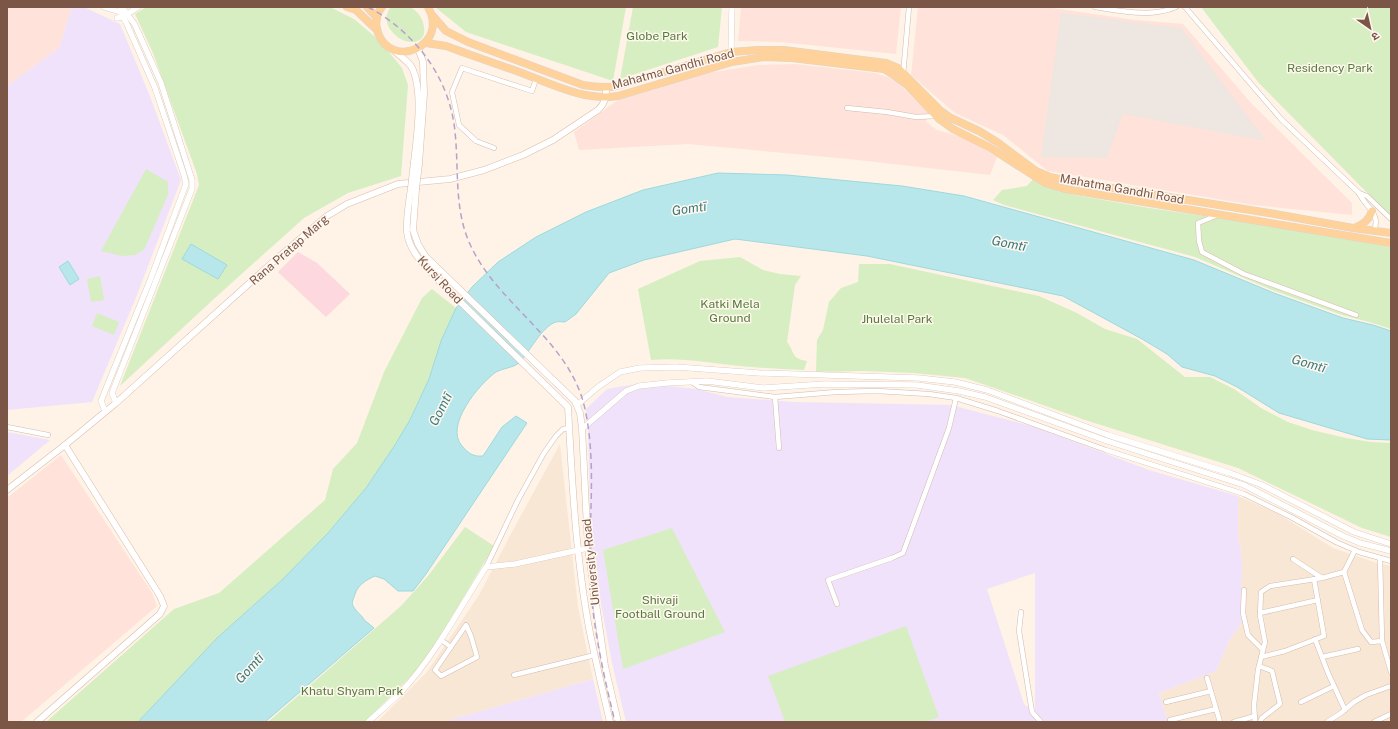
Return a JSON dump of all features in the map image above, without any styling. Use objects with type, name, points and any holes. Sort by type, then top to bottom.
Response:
[{"type":"main road","points":[[347,7],[356,10],[377,30]]},
{"type":"main road","points":[[367,7],[377,18]]},
{"type":"main road","points":[[382,7],[377,18],[377,30],[385,44],[392,49],[401,52],[418,48],[426,42],[432,30],[432,15]]},
{"type":"main road","name":"Mahatma Gandhi Road","points":[[428,7],[432,15],[446,31],[468,42],[583,85],[606,88],[731,52],[758,50],[784,50],[884,69],[902,77],[953,129],[989,147],[1046,183],[1065,189],[1391,243]]},
{"type":"main road","name":"Mahatma Gandhi Road","points":[[426,42],[446,46],[596,98],[618,96],[732,62],[764,57],[831,59]]},
{"type":"main road","name":"Kursi Road","points":[[418,48],[423,62],[424,94],[414,189],[413,230],[418,244],[426,258],[576,403]]},
{"type":"main road","name":"Kursi Road","points":[[392,49],[410,65],[418,87],[417,163]]},
{"type":"main road","points":[[606,88],[606,98]]},
{"type":"main road","name":"Rana Pratap Marg","points":[[7,490],[116,403],[273,262],[327,216],[353,202],[398,184],[450,179],[484,170],[522,155],[553,140],[578,124],[603,105],[606,98]]},
{"type":"main road","name":"Mahatma Gandhi Road","points":[[939,114],[979,131],[998,142],[1036,171],[1050,177],[1353,228],[1391,233]]},
{"type":"main road","name":"Kursi Road","points":[[414,189],[408,210],[407,233],[411,247],[420,260],[439,281],[568,407]]},
{"type":"main road","points":[[1353,228],[1368,220],[1372,212]]},
{"type":"main road","name":"University Road","points":[[576,403],[580,412],[582,429],[588,548],[598,622],[609,684],[618,722]]},
{"type":"main road","name":"University Road","points":[[568,407],[579,550],[590,633],[610,722]]},
{"type":"main road","points":[[37,722],[160,614],[164,606],[160,596],[65,445]]},
{"type":"main road","points":[[602,685],[609,684]]},
{"type":"street","points":[[104,7],[124,11],[138,7]]},
{"type":"street","points":[[732,7],[732,62]]},
{"type":"street","points":[[902,77],[909,7]]},
{"type":"street","points":[[1095,7],[1138,13],[1166,11],[1176,7]]},
{"type":"street","points":[[1185,7],[1281,119],[1359,193],[1367,196],[1391,219]]},
{"type":"street","points":[[116,403],[112,393],[192,189],[192,180],[161,84],[135,25],[124,11]]},
{"type":"street","points":[[105,411],[101,401],[151,278],[186,184],[155,88],[124,11]]},
{"type":"street","points":[[494,148],[476,141],[459,125],[452,92],[462,68],[532,91],[536,78]]},
{"type":"street","points":[[846,108],[887,112],[916,117],[939,114]]},
{"type":"street","points":[[1359,193],[1362,200],[1377,220],[1374,231]]},
{"type":"street","points":[[1220,215],[1198,223],[1199,241],[1202,252],[1244,274],[1356,315]]},
{"type":"street","points":[[576,403],[620,372],[640,368],[683,367],[759,374],[919,378],[955,382],[987,390],[1108,435],[1236,475],[1262,485],[1354,532],[1391,544]]},
{"type":"street","points":[[582,429],[626,391],[639,386],[667,382],[718,382],[763,388],[825,384],[917,385],[959,391],[985,397],[1107,441],[1244,485],[1343,536],[1360,543],[1391,551]]},
{"type":"street","points":[[692,382],[699,387],[775,397],[836,392],[877,391],[929,394],[956,398],[998,411],[1106,450],[1244,494],[1291,517],[1336,542],[1355,550],[1391,561]]},
{"type":"street","points":[[775,397],[780,448]]},
{"type":"street","points":[[837,604],[828,580],[903,553],[950,428],[956,398]]},
{"type":"street","points":[[7,427],[48,435]]},
{"type":"street","points":[[368,722],[374,719],[401,692],[441,640],[486,567],[518,500],[544,453],[563,429],[569,428]]},
{"type":"street","points":[[486,567],[515,564],[588,548]]},
{"type":"street","points":[[1355,550],[1344,572],[1362,630],[1371,642],[1382,641]]},
{"type":"street","points":[[1380,558],[1382,641],[1391,672]]},
{"type":"street","points":[[1293,559],[1322,578]]},
{"type":"street","points":[[1255,722],[1254,705],[1259,666],[1265,642],[1260,613],[1261,592],[1270,586],[1322,578],[1344,572]]},
{"type":"street","points":[[1261,657],[1285,651],[1324,636],[1314,579]]},
{"type":"street","points":[[1244,590],[1243,613],[1248,635],[1263,650]]},
{"type":"street","points":[[1260,613],[1318,600]]},
{"type":"street","points":[[1021,612],[1019,631],[1032,712],[1041,722]]},
{"type":"street","points":[[466,625],[477,657],[441,676],[435,670],[450,647],[466,625]]},
{"type":"street","points":[[441,640],[450,647]]},
{"type":"street","points":[[1315,640],[1345,710]]},
{"type":"street","points":[[1322,657],[1358,649]]},
{"type":"street","points":[[514,674],[595,654]]},
{"type":"street","points":[[1259,666],[1272,670],[1280,704],[1262,718],[1260,722]]},
{"type":"street","points":[[1207,678],[1220,722]]},
{"type":"street","points":[[1301,702],[1334,686]]},
{"type":"street","points":[[1327,722],[1366,695],[1391,686]]},
{"type":"street","points":[[1166,702],[1211,691]]},
{"type":"street","points":[[1170,720],[1216,709]]},
{"type":"street","points":[[1374,722],[1391,714]]},
{"type":"street","points":[[1234,722],[1255,716]]},
{"type":"shaded area","points":[[7,7],[72,7],[59,48],[7,86]]},
{"type":"shaded area","points":[[72,7],[84,7],[120,24],[151,99],[181,180],[135,300],[92,402],[7,410],[7,86],[59,48]]},
{"type":"shaded area","points":[[741,7],[901,7],[896,54],[781,42],[738,41]]},
{"type":"shaded area","points":[[918,7],[1045,7],[1135,20],[1183,24],[1251,103],[1352,203],[1352,215],[1254,205],[1048,171],[1003,135],[955,113],[911,75]]},
{"type":"shaded area","points":[[1061,13],[1181,28],[1266,141],[1123,114],[1107,158],[1041,157]]},
{"type":"shaded area","points":[[795,64],[875,73],[894,79],[928,113],[926,122],[937,130],[966,138],[997,157],[990,175],[849,159],[688,144],[579,150],[574,132],[622,97],[689,76],[758,65]]},
{"type":"shaded area","points":[[298,252],[317,263],[350,294],[326,317],[278,272]]},
{"type":"shaded area","points":[[642,383],[696,389],[728,397],[794,402],[951,405],[1035,427],[1149,470],[1238,496],[1238,532],[1242,561],[1241,624],[1229,641],[1216,671],[1159,693],[1168,722],[626,722],[612,663],[591,550],[588,431],[586,409],[607,389]],"holes":[[[1035,573],[1035,714],[1024,704],[987,589]]]},
{"type":"shaded area","points":[[7,432],[50,440],[7,476]]},
{"type":"shaded area","points":[[560,444],[578,607],[593,679],[442,722],[379,722],[379,720],[427,672],[479,595]]},
{"type":"shaded area","points":[[61,455],[152,593],[157,606],[21,722],[7,722],[7,498]]},
{"type":"shaded area","points":[[1238,496],[1277,513],[1333,548],[1377,563],[1391,566],[1391,722],[1168,722],[1159,693],[1216,671],[1229,641],[1241,624],[1242,561],[1238,532]]},
{"type":"shaded area","points":[[593,679],[603,722],[442,722]]},
{"type":"green space","points":[[146,7],[330,7],[354,19],[380,41],[402,68],[408,85],[401,176],[348,193],[304,218],[120,386],[199,185],[197,174],[153,53],[135,14]]},
{"type":"green space","points":[[391,7],[410,7],[418,13],[423,21],[424,29],[424,35],[421,39],[415,42],[408,42],[394,34],[387,21],[387,14]]},
{"type":"green space","points":[[435,7],[626,7],[613,81],[466,32]]},
{"type":"green space","name":"Globe Park","points":[[633,7],[722,7],[718,47],[620,79]]},
{"type":"green space","name":"Residency Park","points":[[1201,7],[1391,7],[1391,217],[1258,82]]},
{"type":"green space","points":[[146,169],[168,182],[168,195],[144,250],[135,255],[122,256],[101,251]]},
{"type":"green space","points":[[1033,179],[1047,187],[1075,195],[1391,247],[1391,329],[1342,315],[1272,290],[1195,257],[1004,205],[993,200],[1002,190],[1027,186]]},
{"type":"green space","name":"Katki Mela Ground","points":[[740,257],[763,270],[780,274],[801,276],[795,285],[787,342],[798,359],[807,361],[804,370],[748,367],[684,360],[651,360],[638,289],[700,261]]},
{"type":"green space","name":"Jhulelal Park","points":[[859,264],[890,264],[1039,296],[1077,313],[1105,329],[1137,339],[1185,377],[1210,377],[1234,389],[1261,408],[1288,422],[1312,430],[1346,438],[1371,442],[1391,443],[1391,537],[1362,528],[1238,468],[1085,420],[965,378],[913,373],[864,371],[816,372],[817,340],[823,330],[829,302],[841,288],[858,282]]},
{"type":"green space","points":[[100,276],[104,300],[91,302],[87,279]]},
{"type":"green space","points":[[432,289],[456,308],[441,341],[429,379],[410,420],[395,445],[366,488],[328,533],[283,579],[217,638],[138,722],[46,722],[174,609],[219,593],[325,500],[333,469],[357,443],[384,372],[422,298]]},
{"type":"green space","points":[[97,313],[119,322],[114,335],[92,326]]},
{"type":"green space","name":"Khatu Shyam Park","points":[[465,527],[494,546],[435,645],[414,673],[365,722],[268,722],[401,606],[428,576]]},
{"type":"green space","name":"Shivaji Football Ground","points":[[672,528],[725,632],[623,669],[603,550]]},
{"type":"green space","points":[[906,626],[939,717],[925,722],[785,722],[768,676]]},
{"type":"water","name":"Gomtī","points":[[718,173],[787,175],[902,186],[964,196],[1194,260],[1274,293],[1343,318],[1391,331],[1391,440],[1367,439],[1279,413],[1237,387],[1215,376],[1182,367],[1167,354],[1142,339],[1063,296],[867,256],[735,239],[644,260],[609,273],[576,314],[565,322],[551,324],[541,334],[519,363],[496,372],[481,386],[466,406],[460,417],[457,428],[458,438],[462,446],[469,453],[476,456],[483,456],[502,427],[516,416],[527,423],[426,574],[413,591],[398,591],[384,579],[375,576],[363,583],[356,591],[352,604],[365,621],[374,628],[265,722],[138,722],[217,638],[283,579],[328,533],[366,488],[410,420],[429,379],[441,341],[456,308],[472,287],[498,262],[536,237],[586,212],[643,190]]},
{"type":"water","points":[[191,244],[227,265],[218,279],[182,259]]},
{"type":"water","points":[[68,261],[79,279],[70,285],[59,267]]},
{"type":"railway","points":[[368,7],[401,29],[415,43],[438,75],[452,112],[455,132],[459,202],[464,229],[469,242],[482,265],[497,286],[551,344],[566,365],[578,388],[586,414],[591,452],[590,569],[595,627],[615,722]]}]
